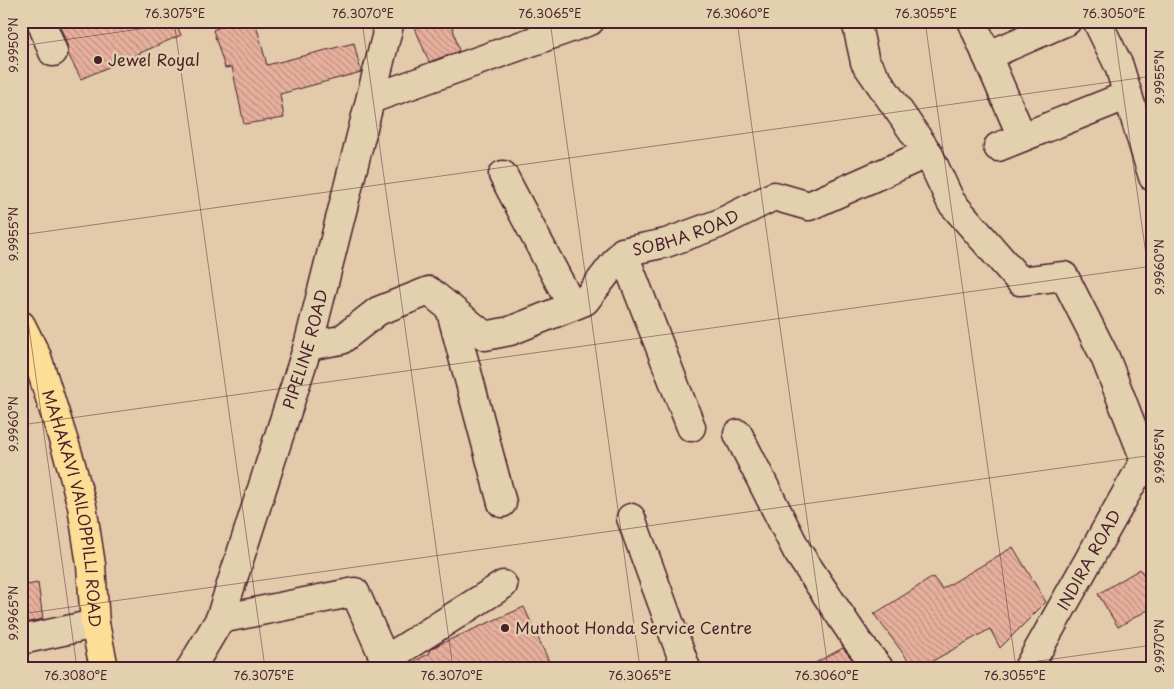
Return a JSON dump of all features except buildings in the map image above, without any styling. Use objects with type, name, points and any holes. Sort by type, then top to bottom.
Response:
[{"type":"main road","name":"MAHAKAVI VAILOPPILLI ROAD","points":[[21,325],[37,357],[70,461],[82,506],[91,565],[95,624],[104,668]]},
{"type":"street","points":[[41,21],[53,52]]},
{"type":"street","name":"PIPELINE ROAD","points":[[191,668],[220,619],[308,346],[390,21]]},
{"type":"street","points":[[371,99],[590,21]]},
{"type":"street","points":[[856,21],[865,62],[928,153],[951,202],[1020,281],[1064,276],[1105,357],[1150,463]]},
{"type":"street","points":[[972,21],[987,56],[1010,142],[1128,95]]},
{"type":"street","points":[[987,56],[1067,21]]},
{"type":"street","points":[[1097,21],[1118,66],[1153,177]]},
{"type":"street","name":"SOBHA ROAD","points":[[308,346],[340,340],[378,310],[429,291],[485,336],[510,331],[585,301],[623,252],[674,240],[718,224],[774,196],[809,206],[928,153]]},
{"type":"street","points":[[503,175],[572,306]]},
{"type":"street","points":[[623,252],[691,427]]},
{"type":"street","points":[[450,308],[502,503]]},
{"type":"street","points":[[738,434],[797,551],[858,642],[879,668]]},
{"type":"street","name":"INDIRA ROAD","points":[[1028,668],[1150,463]]},
{"type":"street","points":[[632,518],[686,668]]},
{"type":"street","points":[[220,619],[355,592],[378,664],[503,585]]},
{"type":"street","points":[[21,640],[95,624]]},
{"type":"place","name":"Jewel Royal","points":[[98,60]]},
{"type":"place","name":"Muthoot Honda Service Centre","points":[[505,628]]}]
